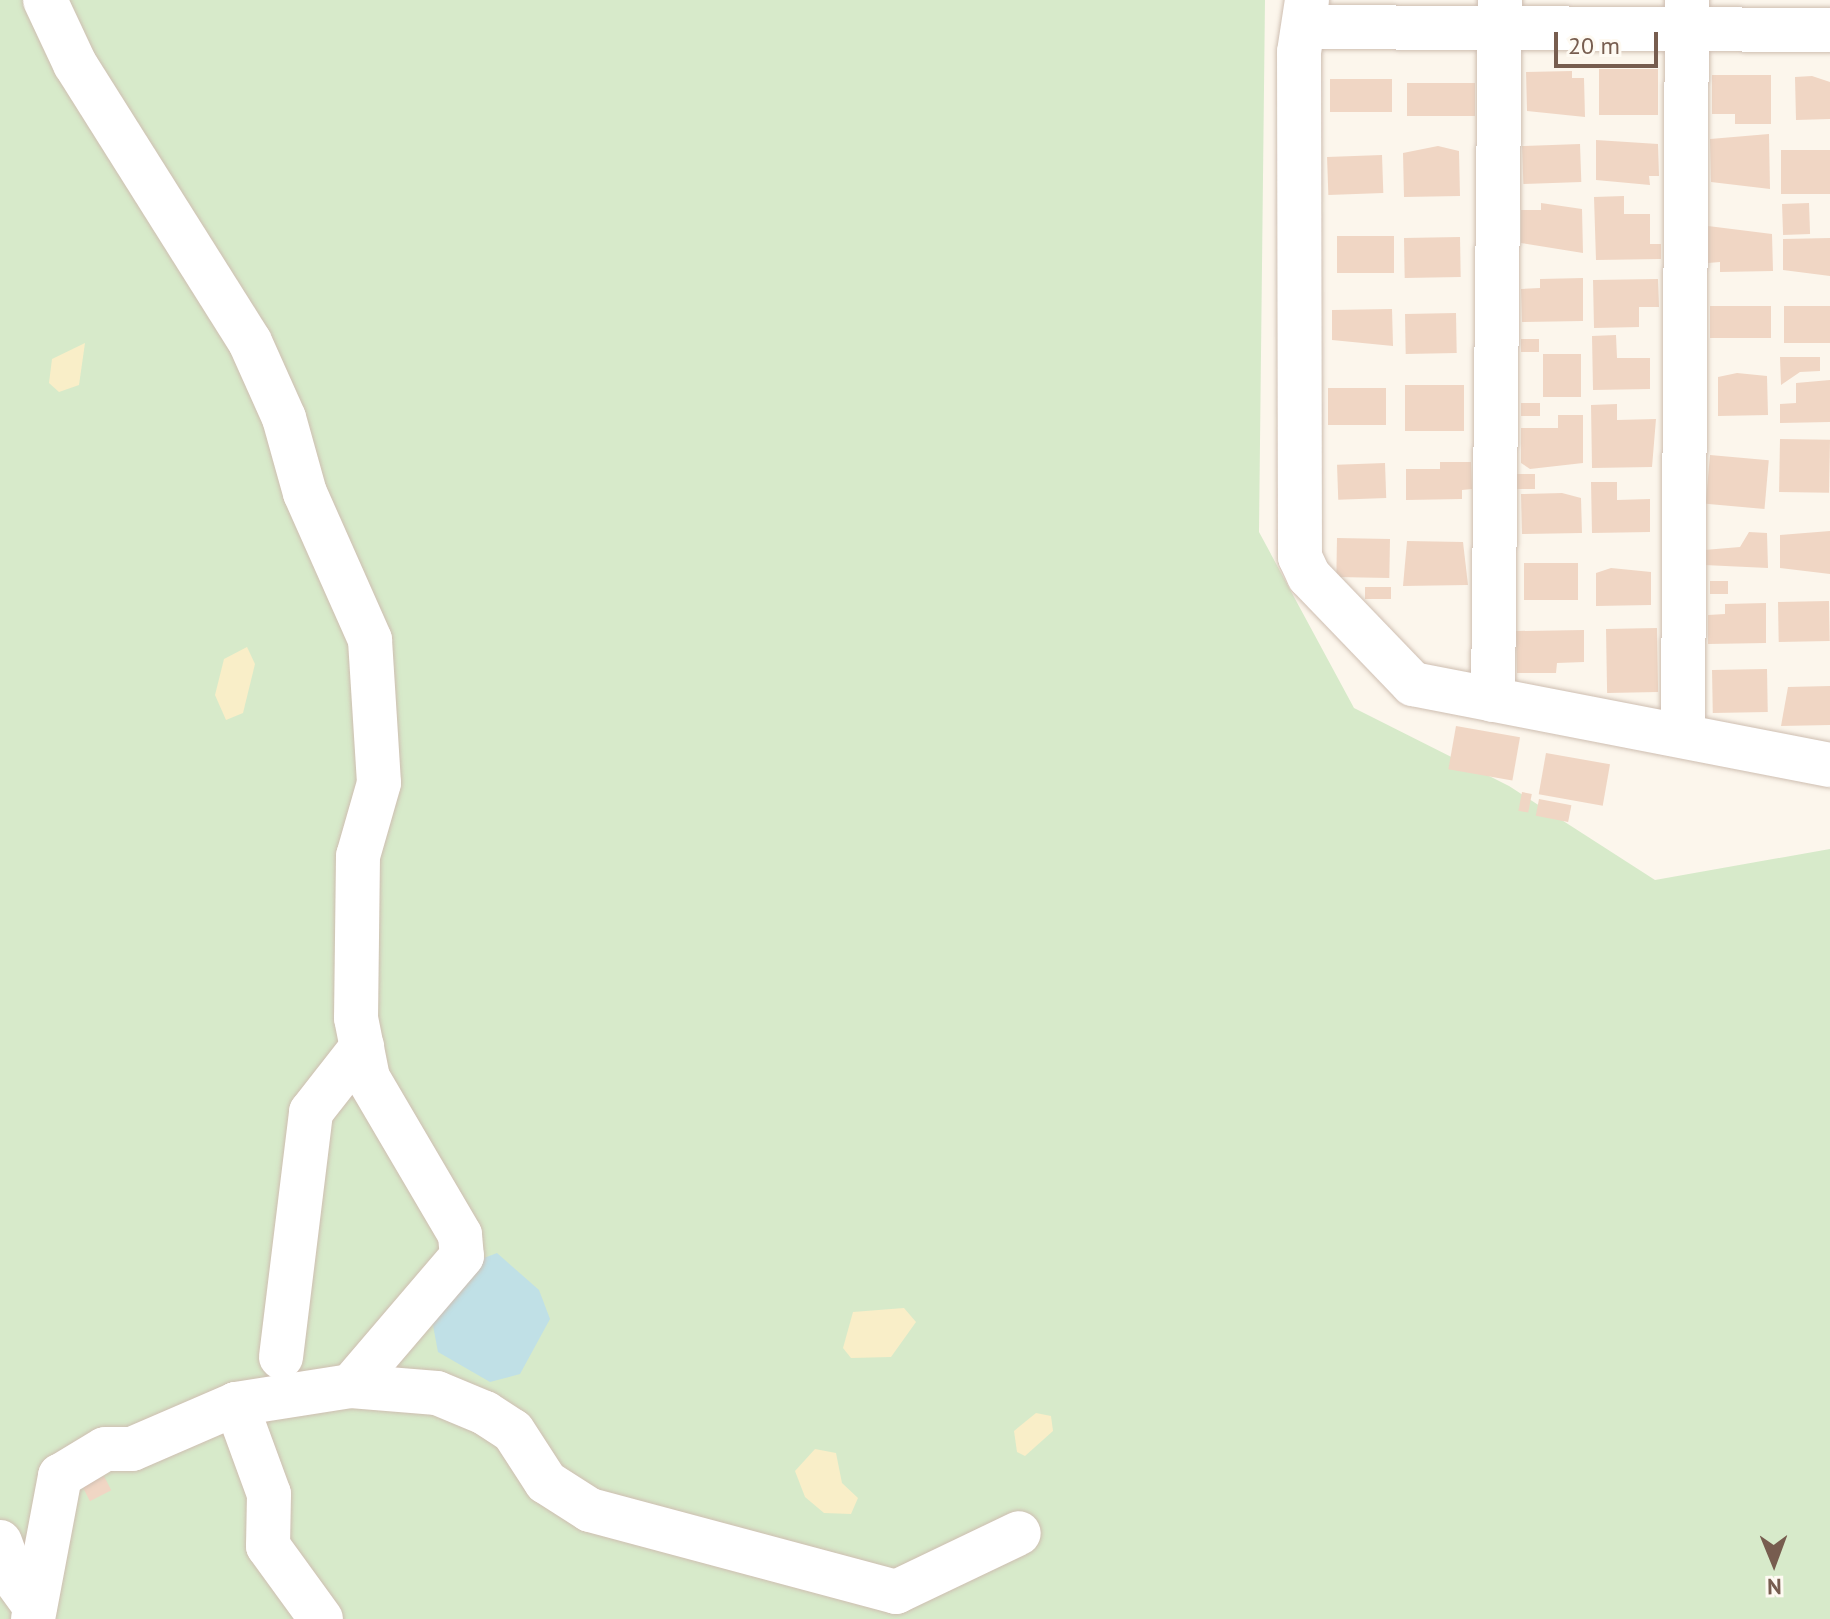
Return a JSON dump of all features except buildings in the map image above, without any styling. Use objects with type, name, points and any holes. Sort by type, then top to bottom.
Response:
[{"type":"street","points":[[45,0],[75,64],[250,342],[280,407],[305,493],[370,640],[380,745],[379,783],[358,856],[362,1047],[368,1078],[460,1235],[462,1256],[351,1386]]},
{"type":"street","points":[[1830,30],[1687,14],[1307,14],[1299,52],[1300,557],[1309,576],[1413,684],[1683,733],[1830,765]]},
{"type":"street","points":[[1493,700],[1500,14]]},
{"type":"street","points":[[1683,733],[1687,14]]},
{"type":"street","points":[[281,1357],[311,1112],[362,1047]]},
{"type":"street","points":[[34,1613],[60,1476],[105,1449],[132,1449],[236,1404],[351,1386],[437,1393],[485,1413],[513,1431],[546,1482],[590,1510],[896,1592],[1019,1533]]},
{"type":"street","points":[[236,1404],[269,1494],[268,1546],[321,1619]]},
{"type":"street","points":[[0,1542],[12,1575],[34,1613]]},
{"type":"green space","points":[[0,0],[1265,0],[1259,532],[1354,708],[1509,786],[1655,880],[1830,849],[1830,1619],[0,1619]]},
{"type":"sand","points":[[85,343],[79,385],[59,392],[49,383],[52,359]]},
{"type":"sand","points":[[247,647],[255,664],[243,713],[226,720],[215,695],[224,659]]},
{"type":"sand","points":[[904,1308],[916,1322],[891,1357],[851,1358],[843,1348],[853,1312]]},
{"type":"sand","points":[[1036,1413],[1051,1416],[1053,1431],[1025,1456],[1017,1452],[1014,1431]]},
{"type":"sand","points":[[815,1449],[836,1453],[842,1483],[858,1498],[851,1514],[824,1513],[805,1497],[795,1471]]},
{"type":"water","points":[[497,1253],[539,1290],[550,1319],[520,1374],[490,1382],[438,1352],[432,1320],[471,1263]]}]
